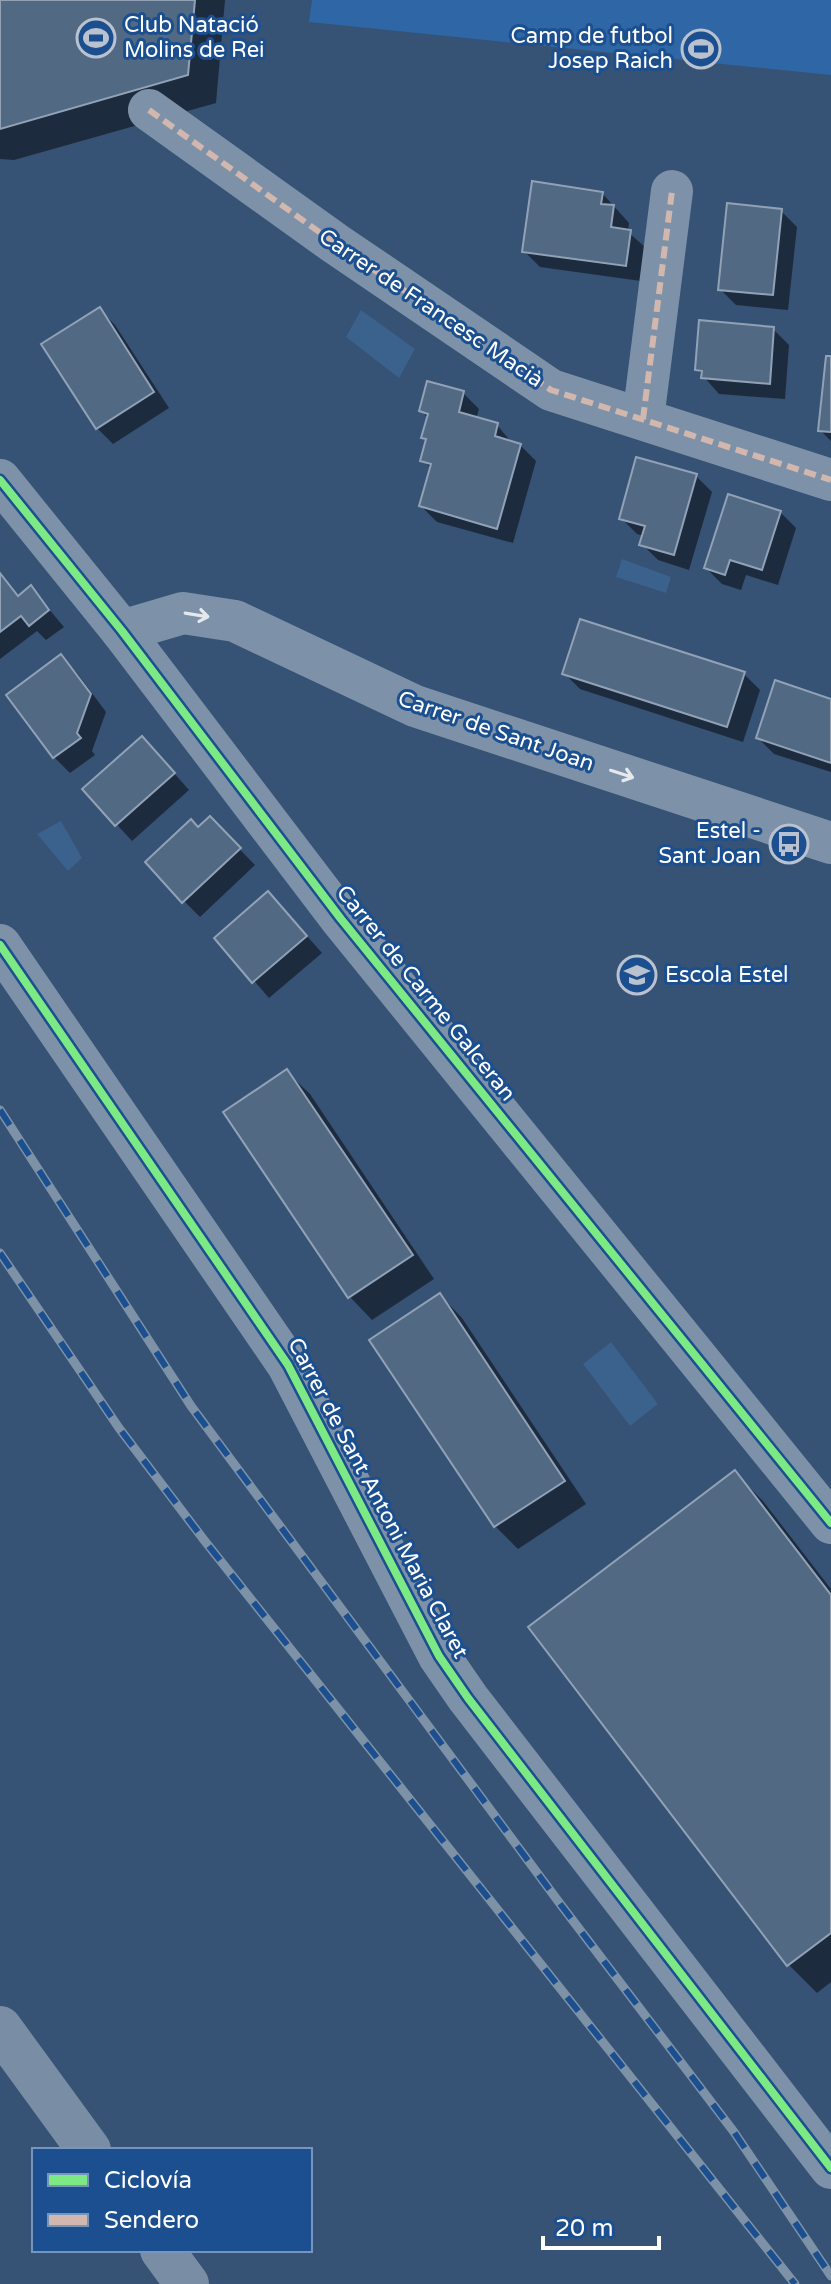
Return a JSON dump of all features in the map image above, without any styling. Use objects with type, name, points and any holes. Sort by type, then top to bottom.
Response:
[{"type":"main road","points":[[0,2028],[88,2148]]},
{"type":"main road","points":[[163,2252],[187,2284]]},
{"type":"street","name":"Carrer de Francesc Macià","points":[[149,110],[336,244],[551,390],[831,480]]},
{"type":"street","points":[[643,419],[672,191]]},
{"type":"street","name":"Carrer de Carme Galceran","points":[[0,480],[122,631],[341,919],[831,1523]]},
{"type":"street","name":"Carrer de Sant Joan","points":[[122,631],[183,613],[235,621],[415,706],[831,843]]},
{"type":"street","name":"Carrer de Sant Antoni Maria Claret","points":[[0,945],[288,1365],[439,1656],[468,1698],[831,2168]]},
{"type":"shaded area","name":"Camp de futbol Josep Raich","points":[[312,0],[831,0],[831,75],[309,22]]},
{"type":"shaded area","points":[[361,310],[415,349],[399,378],[346,337]]},
{"type":"shaded area","points":[[622,559],[671,577],[666,593],[616,577]]},
{"type":"shaded area","points":[[61,821],[82,858],[68,871],[37,834]]},
{"type":"shaded area","points":[[611,1342],[658,1404],[630,1426],[583,1364]]},
{"type":"building","name":"Club Natació Molins de Rei","points":[[0,0],[195,0],[188,75],[0,129]]},
{"type":"building","points":[[532,181],[603,192],[601,204],[614,205],[611,227],[631,230],[626,266],[522,252]]},
{"type":"building","points":[[727,203],[782,209],[773,295],[718,290]]},
{"type":"building","points":[[100,307],[154,392],[96,429],[41,344]]},
{"type":"building","points":[[699,320],[774,327],[770,384],[701,378],[702,371],[695,370]]},
{"type":"building","points":[[826,356],[831,356],[831,432],[818,431]]},
{"type":"building","points":[[427,381],[464,391],[459,412],[498,423],[495,436],[521,444],[497,529],[419,506],[431,464],[420,461],[426,439],[421,438],[428,414],[419,411]]},
{"type":"building","points":[[636,457],[697,474],[674,555],[639,545],[645,526],[619,519]]},
{"type":"building","points":[[728,494],[781,511],[762,570],[730,560],[725,575],[704,568]]},
{"type":"building","points":[[0,573],[18,596],[31,585],[49,610],[29,626],[21,616],[0,632]]},
{"type":"building","points":[[580,619],[745,672],[727,727],[562,674]]},
{"type":"building","points":[[61,654],[91,694],[77,733],[81,738],[53,758],[6,695]]},
{"type":"building","points":[[775,680],[831,699],[831,763],[756,738]]},
{"type":"building","points":[[142,736],[175,773],[115,826],[82,789]]},
{"type":"building","points":[[210,816],[241,848],[182,903],[145,862],[191,819],[198,827]]},
{"type":"building","points":[[268,891],[307,936],[252,983],[214,938]]},
{"type":"building","points":[[287,1069],[413,1255],[348,1298],[223,1112]]},
{"type":"building","points":[[440,1293],[565,1481],[494,1527],[369,1340]]},
{"type":"building","points":[[735,1470],[831,1595],[831,1933],[787,1966],[528,1627]]},
{"type":"railway","points":[[0,1110],[191,1406],[561,1905],[734,2132],[831,2276]]},
{"type":"railway","points":[[0,1253],[119,1428],[204,1540],[795,2284]]},
{"type":"marked path","points":[[149,110],[336,244],[551,390],[831,480]]},
{"type":"marked path","points":[[643,419],[672,191]]},
{"type":"cycle path","points":[[0,480],[122,631],[341,919],[831,1523]]},
{"type":"cycle path","points":[[0,945],[288,1365],[439,1656],[468,1698],[831,2168]]},
{"type":"place","name":"Club Natació Molins de Rei","points":[[96,38]]},
{"type":"place","name":"Camp de futbol Josep Raich","points":[[701,49]]},
{"type":"place","name":"Estel - Sant Joan","points":[[789,844]]},
{"type":"place","name":"Escola Estel","points":[[637,975]]}]
